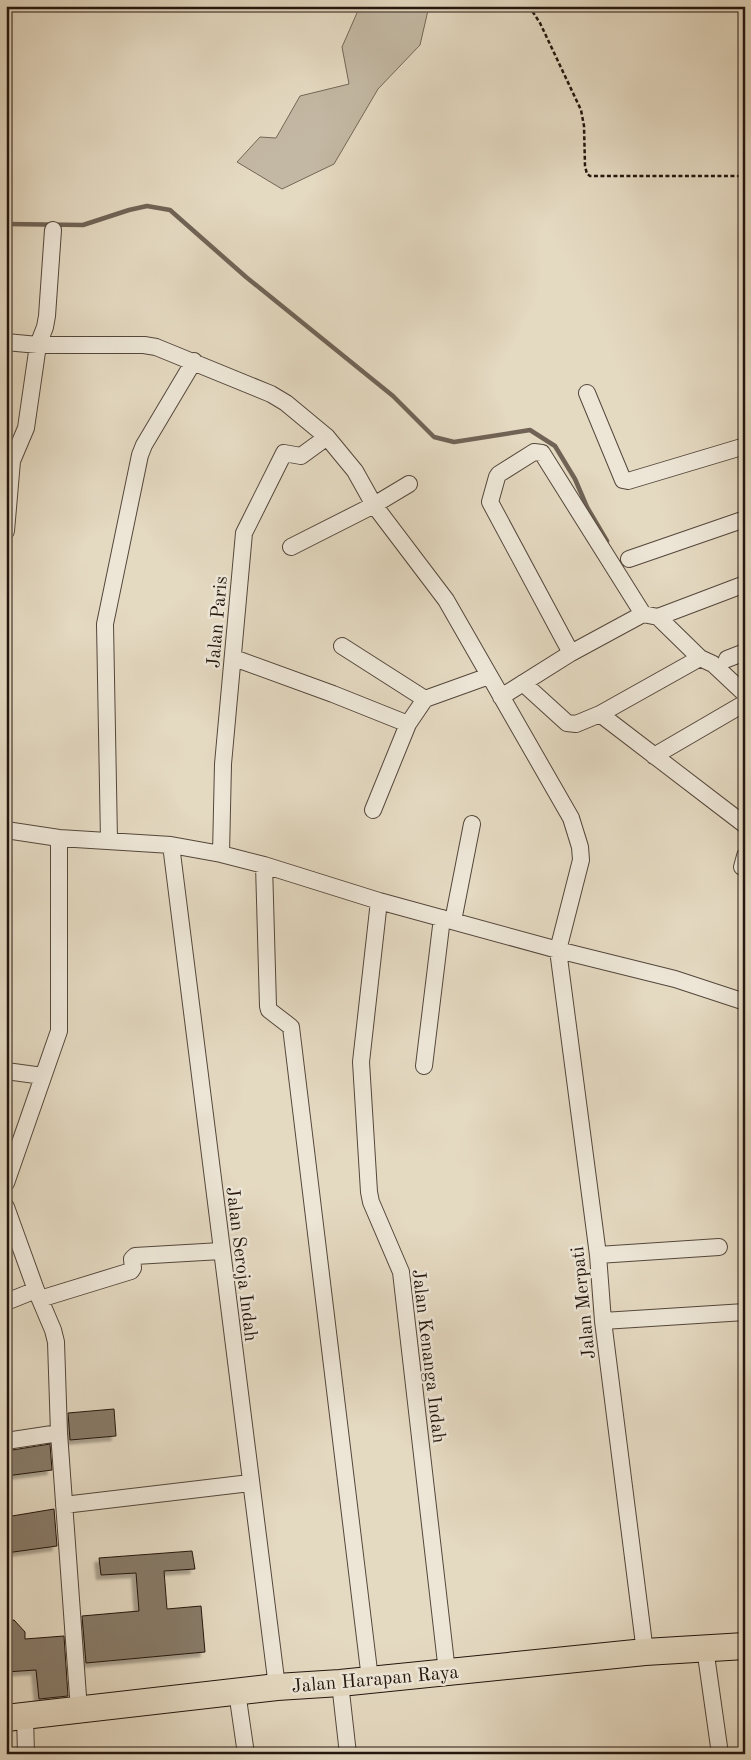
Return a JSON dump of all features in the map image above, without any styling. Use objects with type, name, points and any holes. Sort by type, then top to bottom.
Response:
[{"type":"main road","name":"Jalan Harapan Raya","points":[[16,1717],[277,1687],[340,1683],[645,1652],[745,1646]]},
{"type":"street","points":[[6,531],[12,460],[26,428],[38,345],[47,316],[53,230]]},
{"type":"street","points":[[6,342],[38,345],[150,346],[194,361],[271,394],[286,403],[327,437],[355,471],[374,505],[441,593],[571,818],[580,847],[581,860],[558,950]]},
{"type":"street","points":[[109,840],[105,620],[140,455],[144,445],[194,361]]},
{"type":"street","points":[[586,393],[623,480],[628,481],[745,446]]},
{"type":"street","name":"Jalan Paris","points":[[221,854],[223,764],[245,530],[284,453],[301,456],[327,437]]},
{"type":"street","points":[[571,653],[490,502],[499,474],[534,452],[542,453],[651,616],[700,658],[714,664],[745,694]]},
{"type":"street","points":[[291,547],[374,505],[409,484]]},
{"type":"street","points":[[629,559],[745,519]]},
{"type":"street","points":[[501,697],[571,653],[651,616],[745,584]]},
{"type":"street","points":[[342,646],[425,700]]},
{"type":"street","points":[[727,659],[745,652]]},
{"type":"street","points":[[234,658],[408,724]]},
{"type":"street","points":[[523,683],[567,723],[576,724],[600,714],[700,658]]},
{"type":"street","points":[[373,810],[408,724],[425,700],[489,676]]},
{"type":"street","points":[[654,756],[745,704]]},
{"type":"street","points":[[600,714],[745,825]]},
{"type":"street","points":[[424,1066],[448,920],[472,824]]},
{"type":"street","points":[[6,830],[59,838],[172,845],[221,854],[448,920],[558,950],[675,978],[745,1002]]},
{"type":"street","points":[[6,1183],[57,1038],[59,1025],[59,838]]},
{"type":"street","name":"Jalan Seroja Indah","points":[[172,845],[250,1483],[277,1687]]},
{"type":"street","points":[[264,865],[269,1008],[291,1027],[370,1679]]},
{"type":"street","name":"Jalan Kenanga Indah","points":[[379,901],[361,1062],[369,1192],[371,1202],[401,1272],[447,1672]]},
{"type":"street","name":"Jalan Merpati","points":[[558,950],[598,1255],[602,1321],[645,1652]]},
{"type":"street","points":[[6,1071],[44,1076]]},
{"type":"street","points":[[6,1207],[56,1342],[59,1434],[79,1710]]},
{"type":"street","points":[[598,1255],[719,1247]]},
{"type":"street","points":[[6,1302],[131,1271],[133,1268],[132,1259],[135,1256],[222,1251]]},
{"type":"street","points":[[602,1321],[745,1312]]},
{"type":"street","points":[[6,1441],[59,1434]]},
{"type":"street","points":[[64,1505],[250,1483]]},
{"type":"street","points":[[705,1648],[720,1754]]},
{"type":"street","points":[[340,1683],[348,1754]]},
{"type":"street","points":[[237,1692],[246,1754]]},
{"type":"street","points":[[16,1717],[26,1754]]},
{"type":"path","points":[[528,6],[540,23],[581,110],[584,126],[584,166],[587,174],[590,176],[745,176]]},
{"type":"shaded area","points":[[360,6],[429,6],[420,45],[378,89],[334,164],[282,189],[237,162],[260,137],[276,138],[300,96],[349,84],[342,47]]},
{"type":"building","points":[[114,1409],[116,1436],[70,1440],[68,1413]]},
{"type":"building","points":[[50,1444],[52,1470],[6,1476],[6,1451]]},
{"type":"building","points":[[54,1509],[57,1546],[6,1553],[6,1517]]},
{"type":"building","points":[[192,1551],[195,1569],[164,1571],[167,1609],[201,1606],[205,1652],[86,1663],[82,1616],[139,1611],[136,1573],[101,1575],[99,1558]]},
{"type":"building","points":[[14,1620],[25,1632],[25,1639],[64,1636],[68,1696],[39,1699],[36,1670],[6,1672],[6,1621]]},
{"type":"waterway","points":[[6,224],[83,225],[147,206],[170,210],[246,277],[393,396],[434,437],[454,442],[530,430],[555,446],[575,479],[587,507],[607,541]]}]
